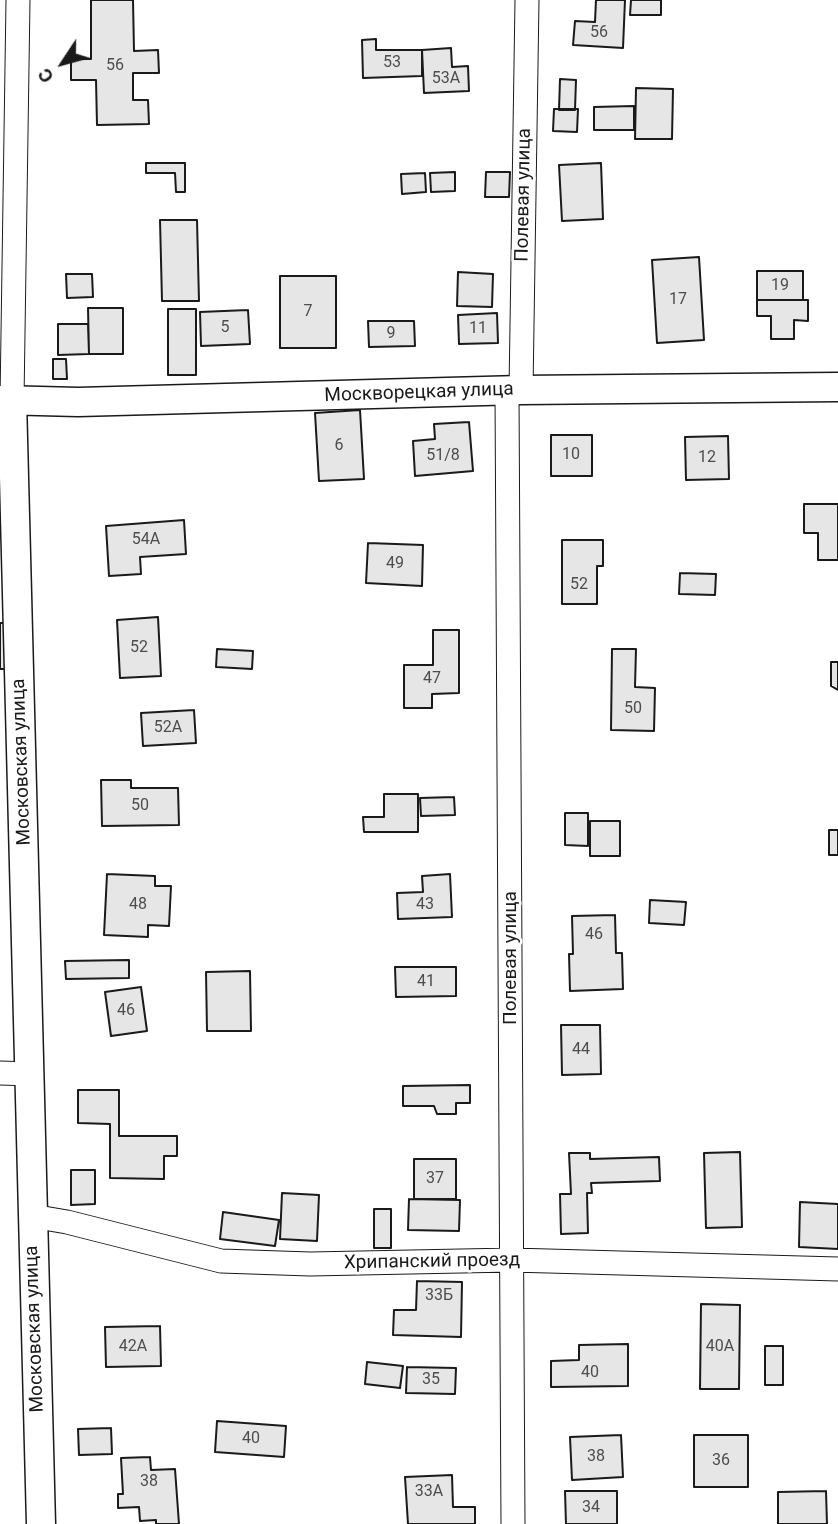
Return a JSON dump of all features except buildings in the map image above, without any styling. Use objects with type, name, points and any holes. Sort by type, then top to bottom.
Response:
[{"type":"street","name":"Московская улица","points":[[18,0],[6,400],[31,1074],[32,1216],[41,1524]]},
{"type":"street","name":"Полевая улица","points":[[513,1524],[514,390],[527,0]]},
{"type":"street","name":"Москворецкая улица","points":[[6,400],[78,402],[514,390],[838,387]]},
{"type":"street","points":[[0,1073],[31,1074]]},
{"type":"street","name":"Хрипанский проезд","points":[[32,1216],[67,1222],[220,1261],[310,1264],[512,1260],[838,1269]]}]
